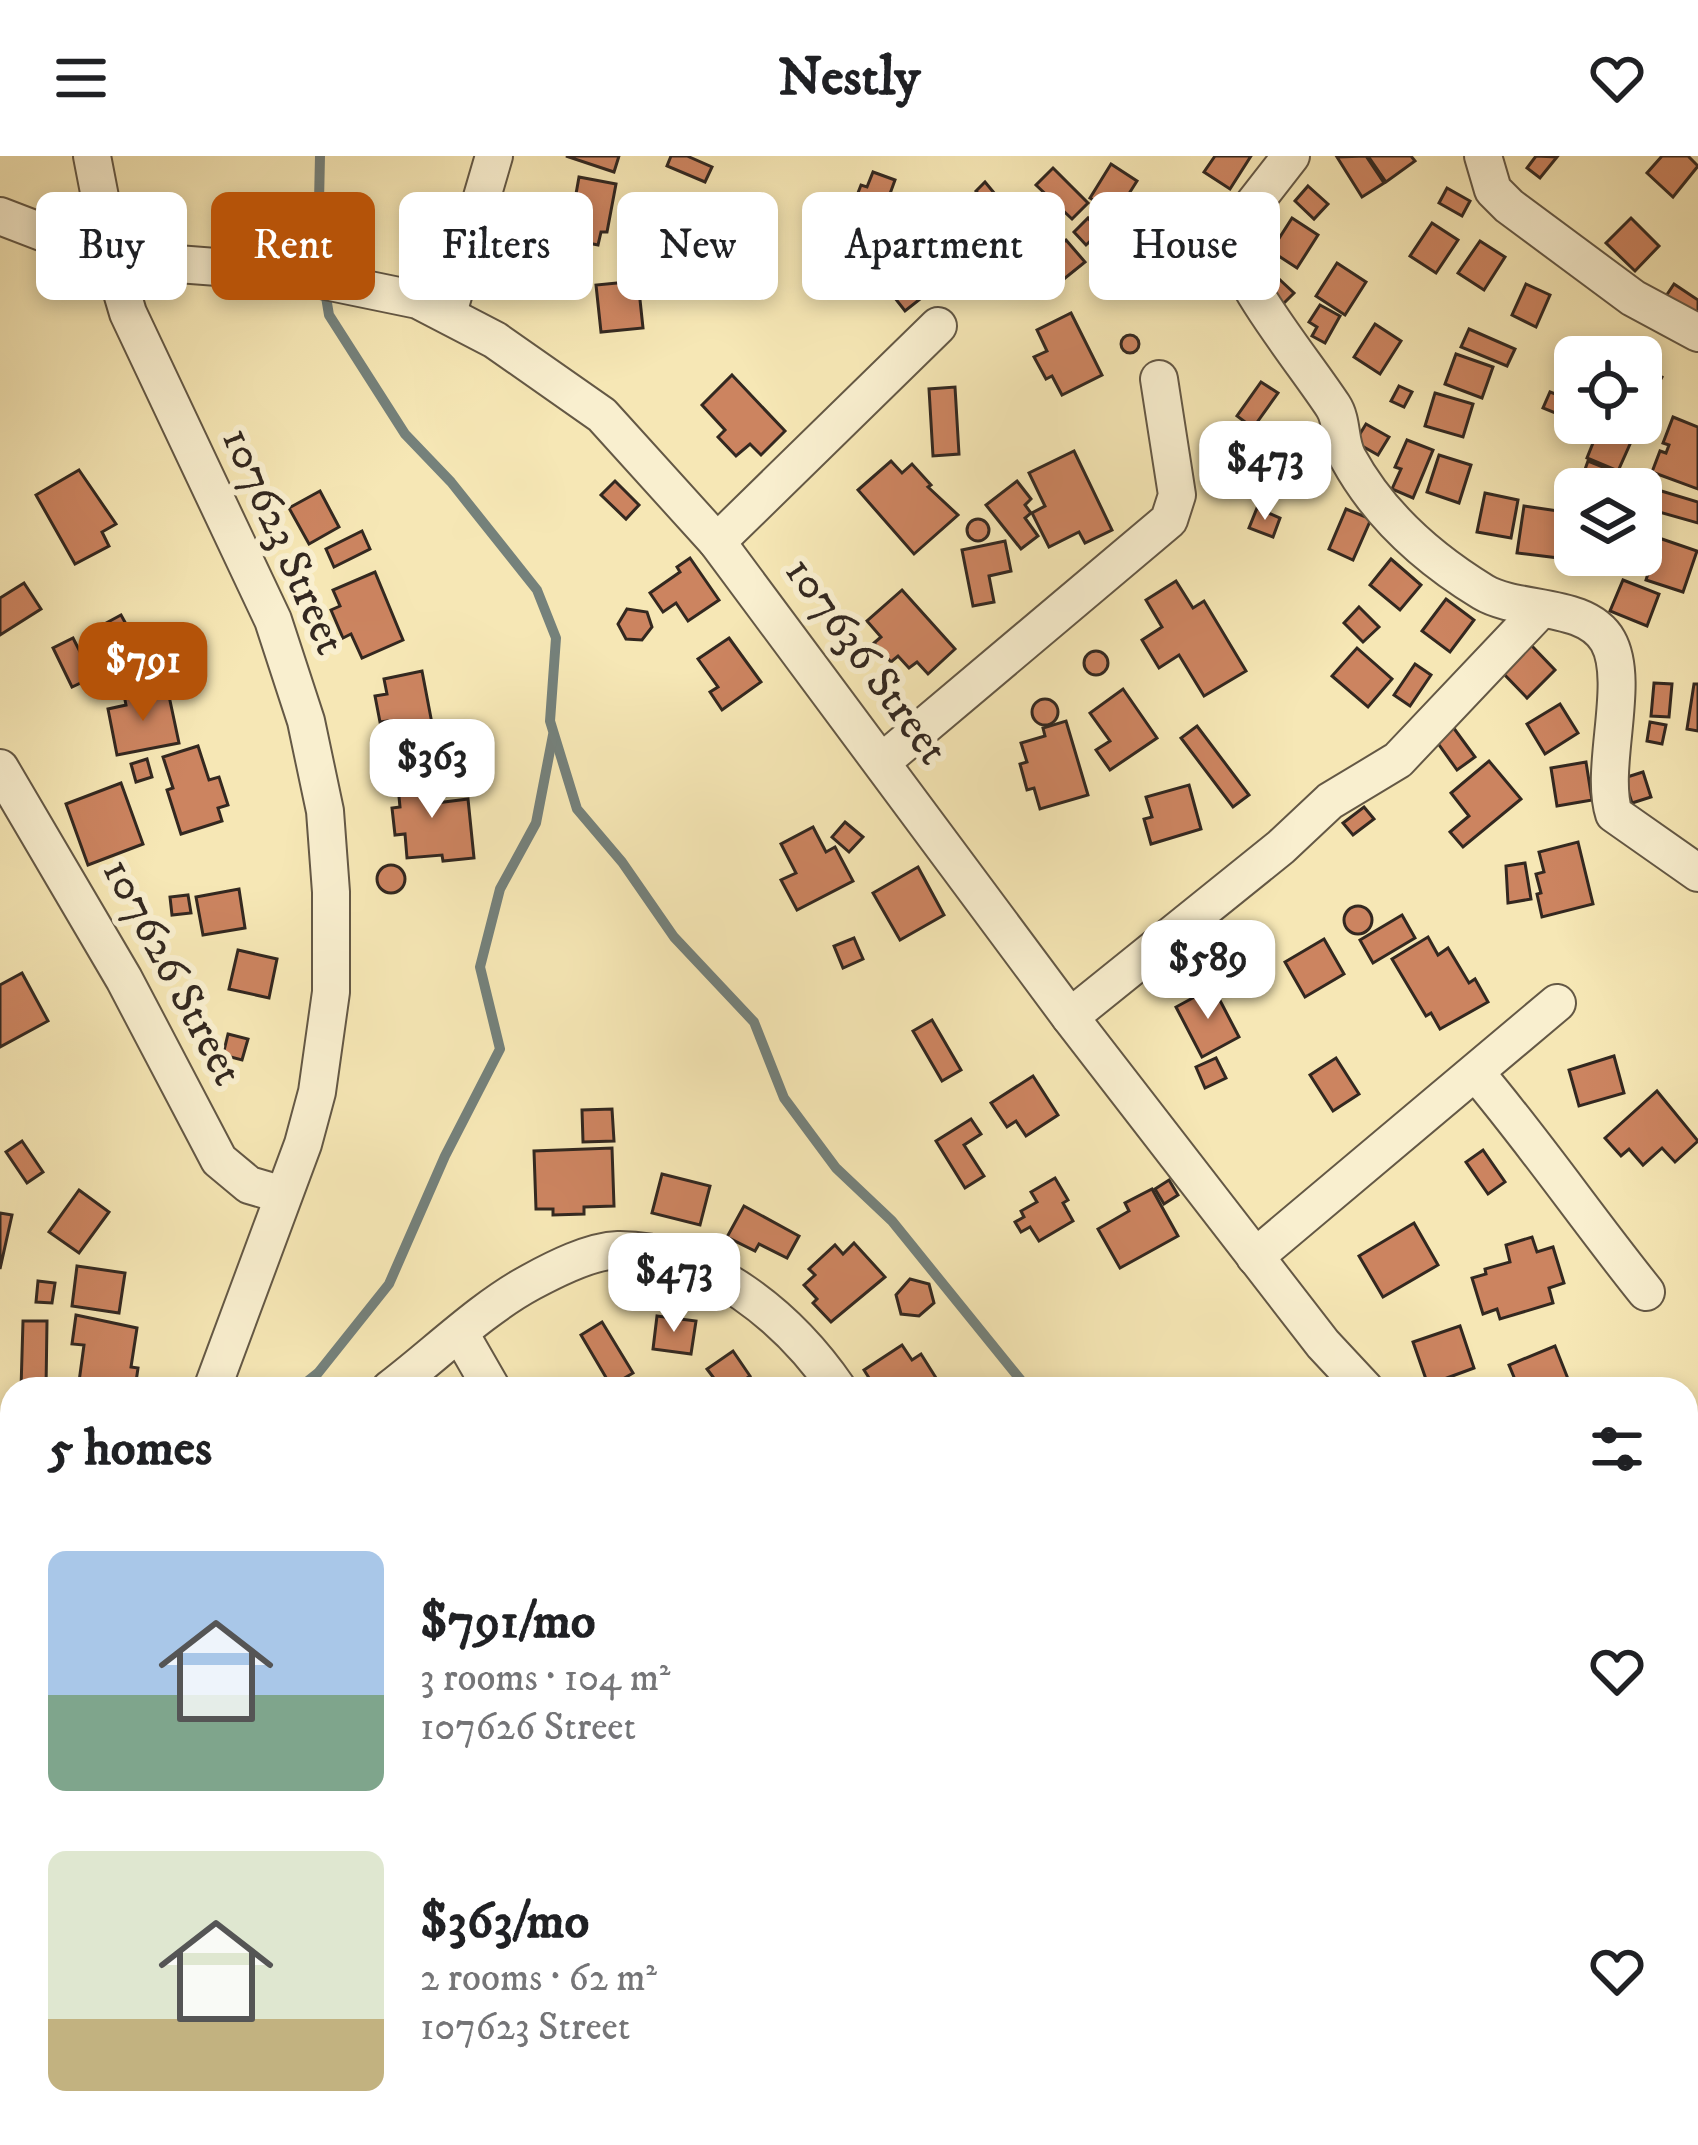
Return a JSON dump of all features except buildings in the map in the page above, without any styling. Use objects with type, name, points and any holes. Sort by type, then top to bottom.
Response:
[{"type":"street","name":"107623 Street","points":[[92,156],[99,192]]},
{"type":"street","points":[[448,313],[494,156]]},
{"type":"street","points":[[1292,156],[1234,229],[1232,250],[1336,410],[1348,457],[1414,543],[1492,597],[1596,627],[1611,645],[1614,814],[1698,873]]},
{"type":"street","points":[[1483,156],[1493,190],[1509,206],[1633,298],[1698,333]]},
{"type":"street","name":"107636 Street","points":[[0,216],[36,230]]},
{"type":"street","name":"107636 Street","points":[[187,265],[282,272],[418,300],[534,365],[602,415],[718,542],[1070,1017],[1323,1344],[1355,1377]]},
{"type":"street","name":"107623 Street","points":[[125,300],[136,335],[273,620],[306,722],[325,811],[332,992],[327,1034],[303,1144],[216,1377]]},
{"type":"street","points":[[718,542],[938,326]]},
{"type":"street","points":[[883,761],[1169,520],[1177,495],[1159,379]]},
{"type":"street","points":[[1070,1017],[1281,847],[1330,801],[1398,760],[1541,609]]},
{"type":"street","name":"107626 Street","points":[[0,768],[124,979],[219,1160],[249,1185],[283,1195]]},
{"type":"street","points":[[1255,1257],[1556,1003]]},
{"type":"street","points":[[1477,1073],[1646,1292]]},
{"type":"street","points":[[407,1377],[528,1284],[616,1250],[660,1256],[736,1286],[800,1341],[828,1377]]},
{"type":"street","points":[[461,1335],[485,1377]]},
{"type":"waterway","points":[[319,192],[320,156]]},
{"type":"waterway","points":[[326,300],[329,315],[405,434],[451,482],[537,590],[556,638],[550,721],[577,809],[622,862],[674,937],[754,1022],[784,1098],[836,1168],[892,1221],[1018,1377]]},
{"type":"waterway","points":[[313,1377],[389,1284],[445,1156],[500,1049],[480,967],[500,889],[536,823],[553,735]]}]
